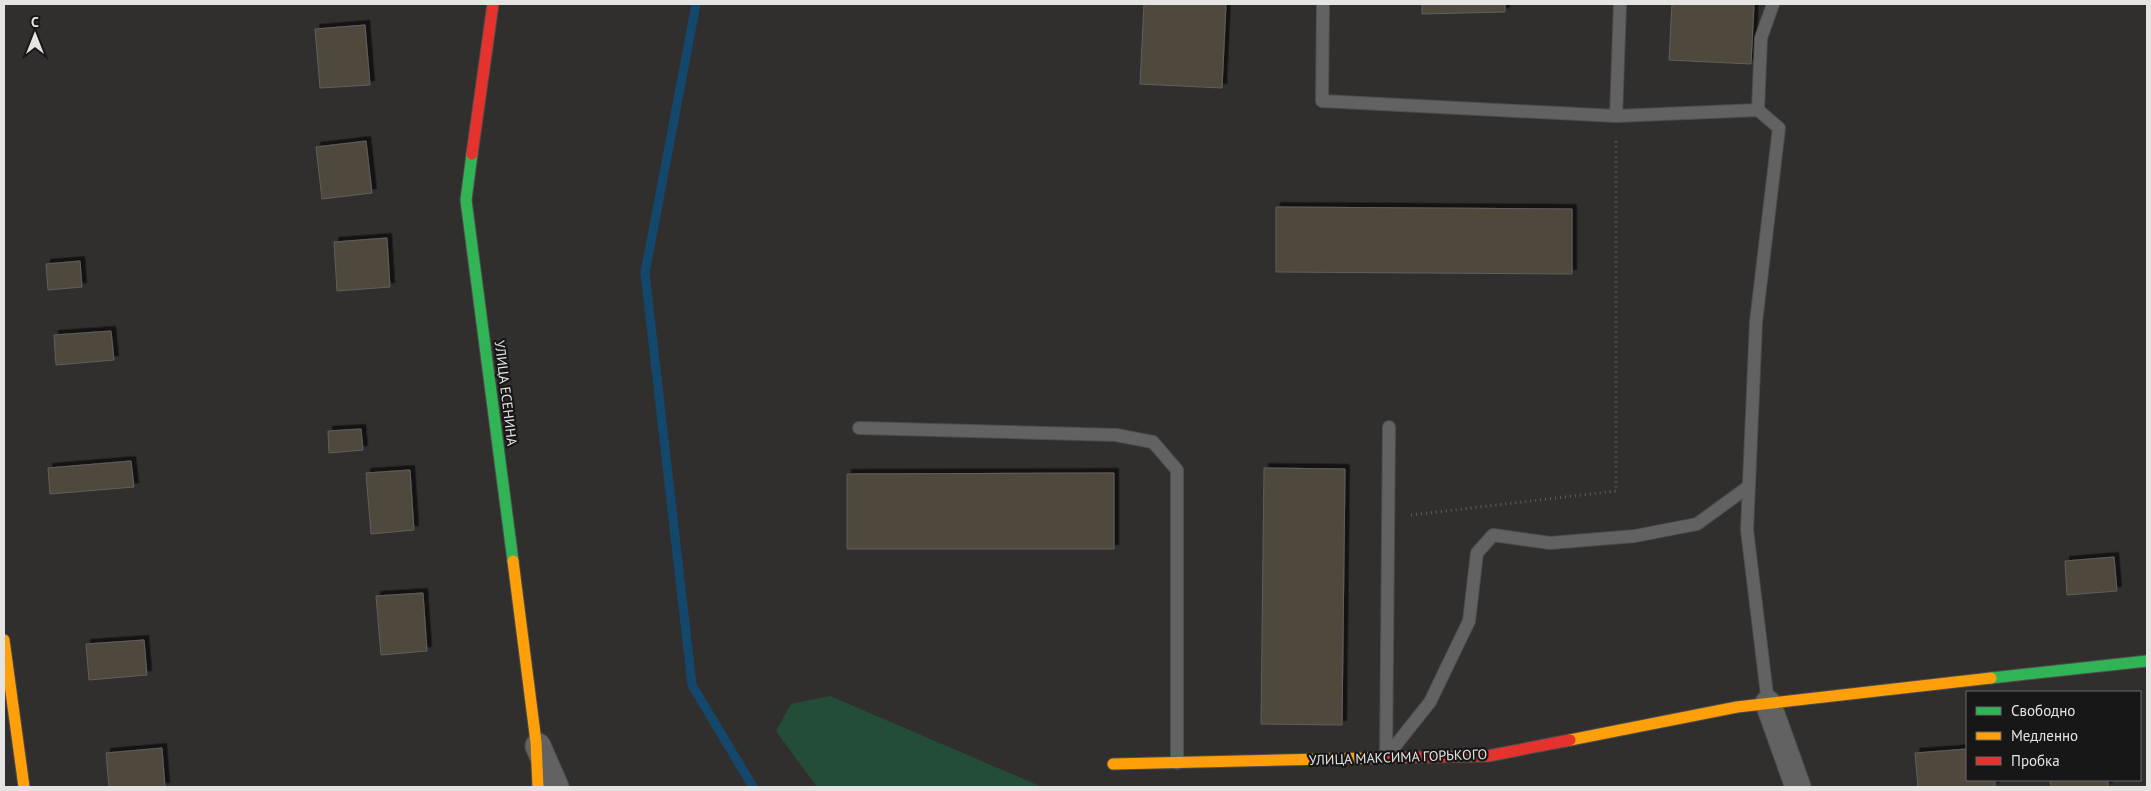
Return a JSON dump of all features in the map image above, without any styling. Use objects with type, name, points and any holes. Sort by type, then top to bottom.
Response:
[{"type":"street","name":"УЛИЦА ЕСЕНИНА","points":[[493,4],[466,200],[536,742],[538,787]]},
{"type":"street","points":[[4,640],[24,787]]},
{"type":"street","name":"УЛИЦА МАКСИМА ГОРЬКОГО","points":[[1113,764],[1488,756],[1737,707],[2147,661]]},
{"type":"street","points":[[1768,704],[1798,787]]},
{"type":"street","points":[[536,742],[556,787]]},
{"type":"lane","points":[[1323,4],[1322,101],[1616,116],[1758,110],[1779,128],[1756,322],[1747,530],[1768,704]]},
{"type":"lane","points":[[1616,116],[1620,4]]},
{"type":"lane","points":[[1758,110],[1762,38],[1773,4]]},
{"type":"lane","points":[[1386,758],[1389,427]]},
{"type":"lane","points":[[859,428],[1116,435],[1153,442],[1177,470],[1177,763]]},
{"type":"lane","points":[[1386,758],[1430,702],[1468,621],[1477,553],[1493,535],[1550,543],[1635,536],[1697,524],[1748,487]]},
{"type":"path","points":[[1388,518],[1616,491],[1616,116]]},
{"type":"green space","points":[[830,696],[1042,787],[817,787],[776,731],[791,704]]},
{"type":"building","points":[[1144,4],[1226,4],[1222,88],[1140,84]]},
{"type":"building","points":[[1422,4],[1505,4],[1505,12],[1422,14]]},
{"type":"building","points":[[1672,4],[1754,4],[1751,64],[1669,60]]},
{"type":"building","points":[[365,25],[370,85],[320,88],[315,29]]},
{"type":"building","points":[[366,141],[372,193],[322,199],[316,147]]},
{"type":"building","points":[[1276,207],[1572,209],[1572,274],[1276,272]]},
{"type":"building","points":[[387,238],[390,287],[337,291],[334,242]]},
{"type":"building","points":[[80,261],[82,287],[48,290],[46,264]]},
{"type":"building","points":[[111,331],[114,360],[56,365],[54,335]]},
{"type":"building","points":[[361,429],[363,450],[329,453],[328,431]]},
{"type":"building","points":[[131,461],[134,487],[50,494],[48,468]]},
{"type":"building","points":[[1264,468],[1345,469],[1342,725],[1261,724]]},
{"type":"building","points":[[410,470],[414,530],[371,534],[366,473]]},
{"type":"building","points":[[1114,473],[1114,549],[847,549],[847,474]]},
{"type":"building","points":[[2114,557],[2117,591],[2067,595],[2065,561]]},
{"type":"building","points":[[423,593],[427,651],[381,655],[376,596]]},
{"type":"building","points":[[144,640],[147,675],[89,680],[86,644]]},
{"type":"building","points":[[162,748],[165,787],[109,787],[106,753]]},
{"type":"building","points":[[1966,749],[1966,781],[1995,781],[1995,787],[1918,787],[1915,753]]},
{"type":"building","points":[[2050,781],[2108,781],[2108,787],[2051,787]]},
{"type":"waterway","points":[[696,4],[645,273],[692,685],[753,787]]},
{"type":"traffic: fast","points":[[472,154],[466,200],[513,561]]},
{"type":"traffic: fast","points":[[1991,678],[2147,661]]},
{"type":"traffic: slow","points":[[513,561],[536,742],[538,787]]},
{"type":"traffic: slow","points":[[4,640],[24,787]]},
{"type":"traffic: slow","points":[[1570,740],[1737,707],[1991,678]]},
{"type":"traffic: slow","points":[[1113,764],[1371,758]]},
{"type":"traffic: jam","points":[[472,154],[493,4]]},
{"type":"traffic: jam","points":[[1371,758],[1488,756],[1570,740]]}]
